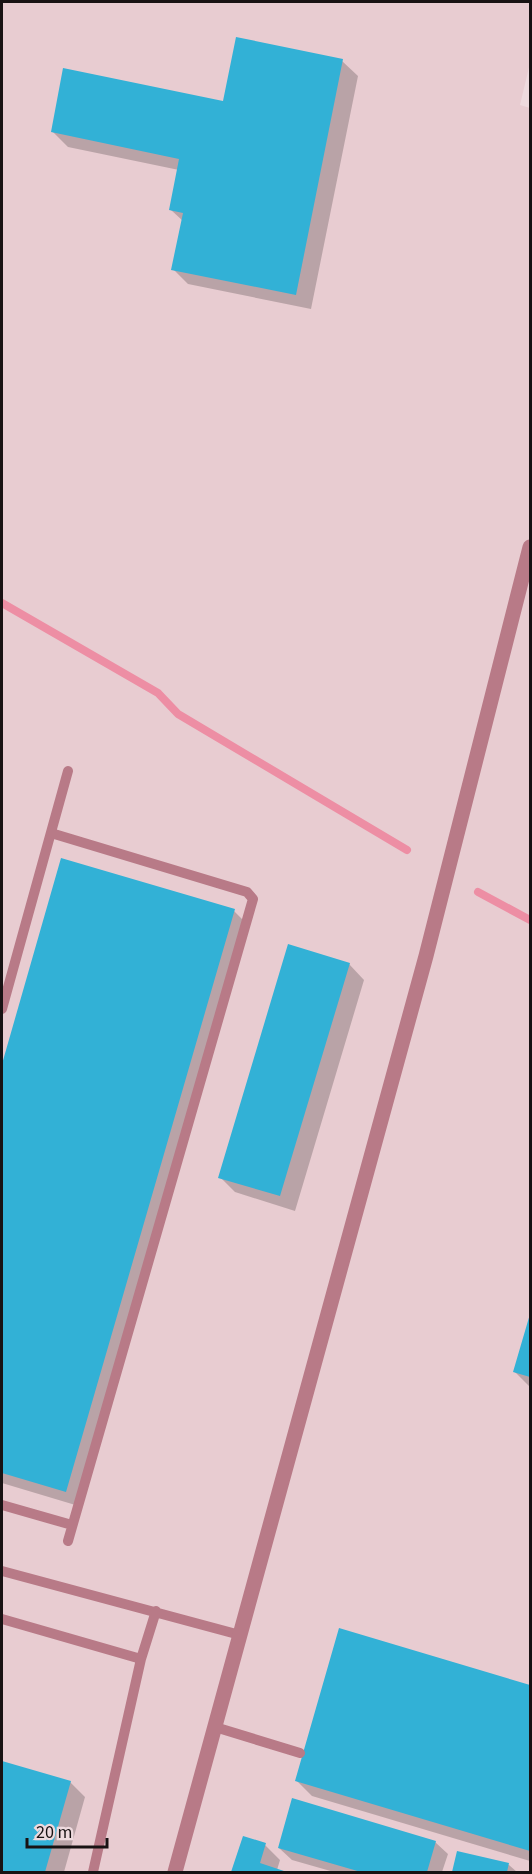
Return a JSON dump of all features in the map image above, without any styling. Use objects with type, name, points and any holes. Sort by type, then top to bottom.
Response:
[{"type":"street","points":[[175,1872],[426,956],[531,547]]},
{"type":"lane","points":[[2,1010],[68,771]]},
{"type":"lane","points":[[51,833],[246,892],[252,899],[68,1541]]},
{"type":"lane","points":[[2,1505],[72,1525]]},
{"type":"lane","points":[[2,1570],[240,1635]]},
{"type":"lane","points":[[93,1872],[141,1659],[156,1611]]},
{"type":"lane","points":[[2,1619],[141,1659]]},
{"type":"lane","points":[[215,1727],[300,1753]]},
{"type":"shaded area","points":[[2,2],[530,2],[530,63],[520,105],[530,108],[530,1872],[2,1872]]},
{"type":"building","points":[[236,37],[343,59],[296,295],[171,270],[183,213],[169,210],[179,159],[51,132],[63,68],[223,101]]},
{"type":"building","points":[[61,858],[235,909],[66,1492],[2,1473],[2,1064]]},
{"type":"building","points":[[288,944],[350,963],[280,1196],[218,1178]]},
{"type":"building","points":[[530,1314],[530,1377],[513,1372]]},
{"type":"building","points":[[339,1628],[530,1685],[530,1851],[295,1781]]},
{"type":"building","points":[[2,1761],[71,1781],[45,1872],[2,1872]]},
{"type":"building","points":[[292,1798],[436,1841],[427,1872],[361,1872],[278,1848]]},
{"type":"building","points":[[243,1836],[266,1843],[260,1863],[287,1872],[231,1872]]},
{"type":"building","points":[[457,1851],[509,1863],[507,1872],[452,1872]]},
{"type":"waterway","points":[[2,603],[158,693],[178,714],[407,850]]},
{"type":"waterway","points":[[478,892],[530,920]]}]
